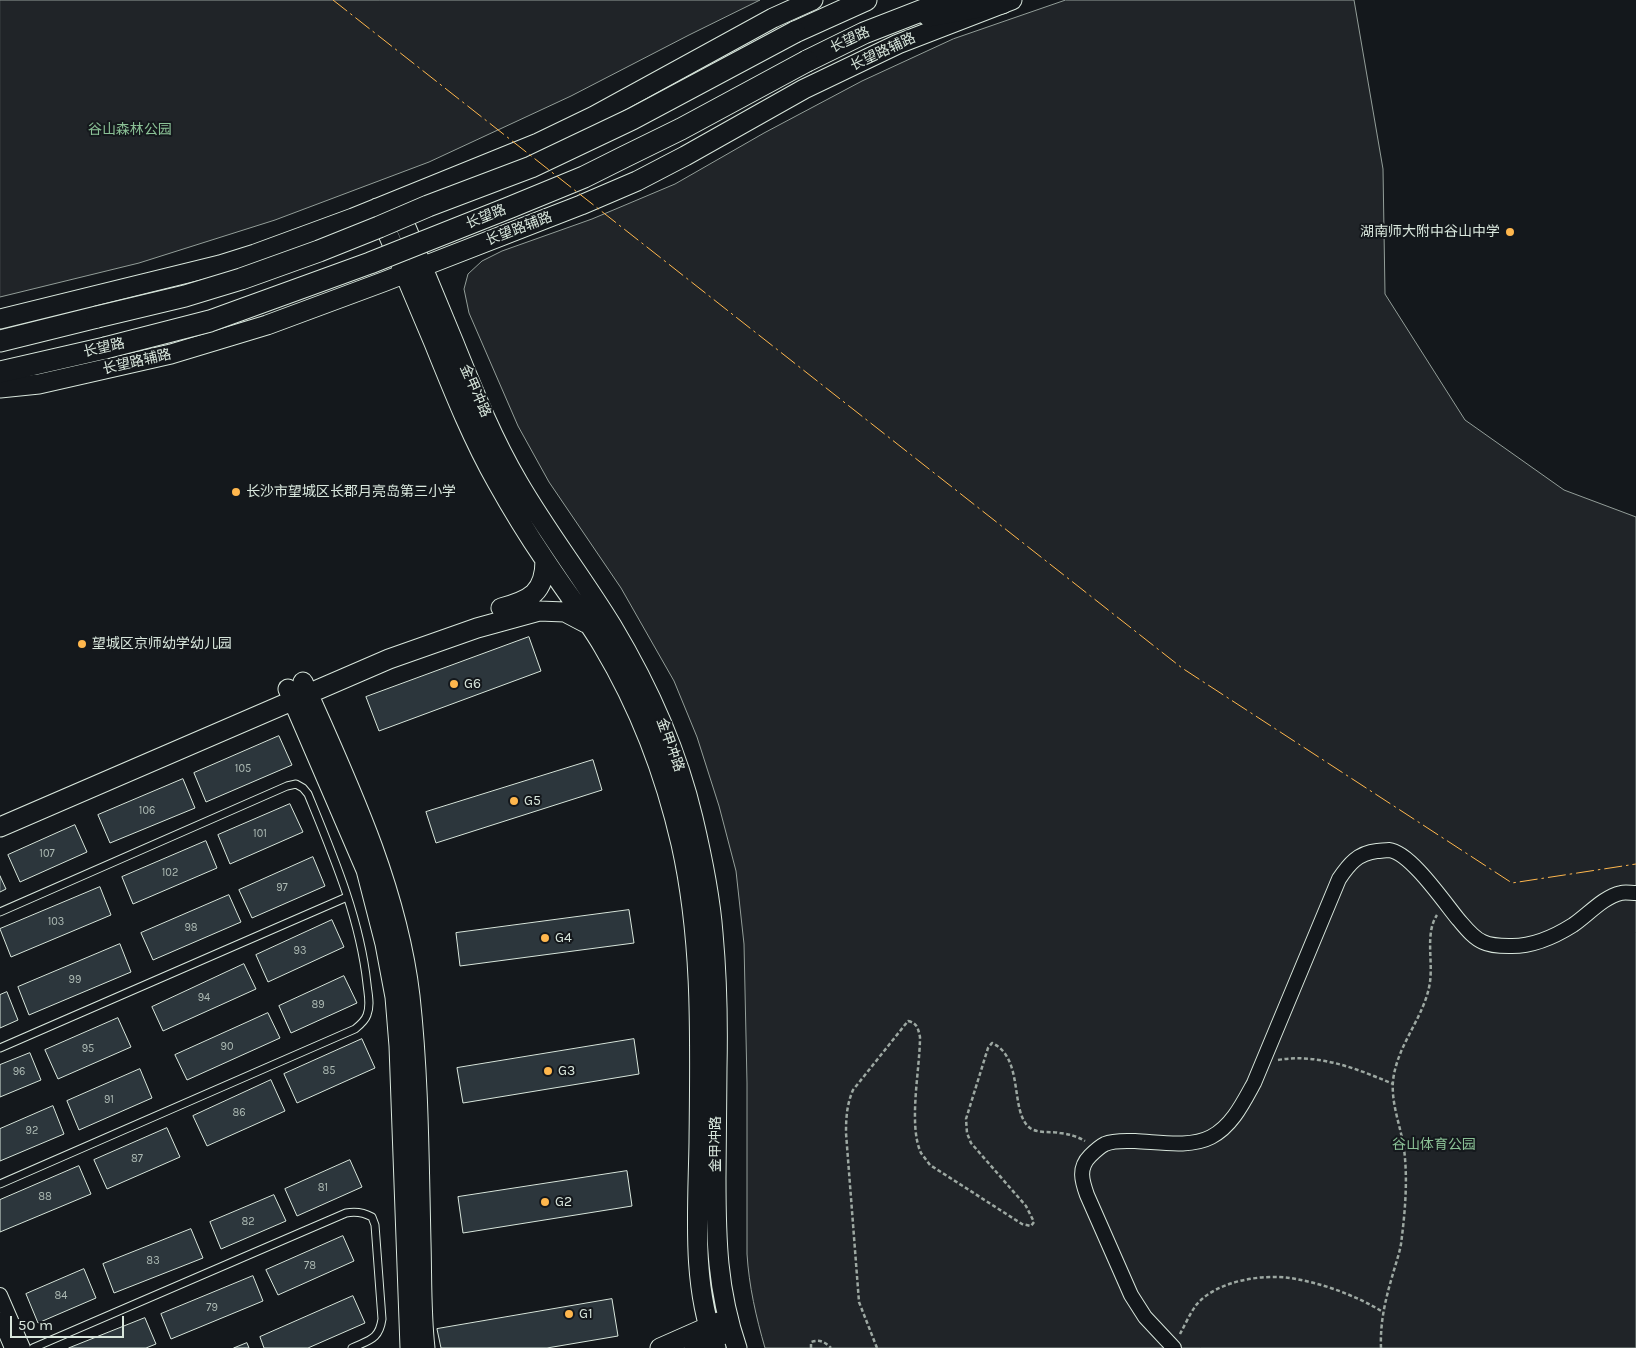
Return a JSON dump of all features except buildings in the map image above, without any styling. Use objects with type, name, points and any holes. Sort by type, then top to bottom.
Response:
[{"type":"main road","points":[[0,341],[185,296],[241,279],[336,244],[428,206],[531,167],[576,147],[795,32],[866,0]]},
{"type":"main road","name":"长望路","points":[[0,372],[210,321],[370,263],[584,177],[681,129],[807,61],[864,33],[949,0]]},
{"type":"main road","points":[[885,24],[1007,2]]},
{"type":"street","points":[[0,319],[220,265],[255,254],[395,201],[538,143],[594,116],[773,18],[813,0]]},
{"type":"street","name":"长望路辅路","points":[[0,388],[39,384],[171,354],[267,325],[458,253],[636,181],[813,85],[898,44],[1007,2]]},
{"type":"street","name":"金甲冲路","points":[[395,201],[473,388],[517,480],[546,528],[612,626],[656,709],[685,786],[705,874],[713,931],[716,980],[716,1213],[718,1262],[724,1304],[732,1332]]},
{"type":"street","name":"金甲冲路","points":[[377,208],[477,444],[521,524],[589,625],[623,681],[655,754],[680,842],[688,879],[695,931],[699,974],[698,1197],[700,1266],[702,1288],[712,1338]]},
{"type":"street","points":[[441,310],[437,294],[438,280],[448,261],[458,253]]},
{"type":"street","points":[[366,288],[389,289],[398,293],[414,306],[423,317]]},
{"type":"street","points":[[0,827],[298,691],[383,649],[474,616],[521,603],[538,589],[545,573],[545,560]]},
{"type":"street","points":[[0,813],[298,691],[430,643],[539,611],[573,614],[589,625]]},
{"type":"street","points":[[298,691],[366,870],[378,910],[395,997],[399,1046],[410,1348]]},
{"type":"street","points":[[298,691],[357,807],[380,867],[392,904],[410,995],[414,1046],[425,1348]]},
{"type":"street","points":[[1173,1347],[1145,1316],[1131,1295],[1081,1180],[1082,1169],[1086,1159],[1106,1144],[1118,1141],[1199,1142],[1212,1137],[1224,1128],[1240,1109],[1254,1083],[1340,879],[1349,864],[1360,855],[1373,852],[1390,850],[1405,857],[1470,933],[1483,942],[1499,946],[1521,946],[1541,941],[1573,925],[1607,899],[1621,893],[1636,893]]},
{"type":"street","points":[[0,1295],[23,1348]]},
{"type":"street","points":[[0,1320],[12,1348]]},
{"type":"street","points":[[660,1348],[712,1338],[732,1332]]},
{"type":"street","points":[[694,1348],[712,1338]]},
{"type":"lane","points":[[0,912],[278,790],[296,784],[308,794],[354,916],[365,964],[369,1006],[363,1023],[355,1029],[0,1184]]},
{"type":"lane","points":[[0,1048],[347,897]]},
{"type":"lane","points":[[33,1348],[346,1213],[356,1211],[363,1212],[372,1217],[375,1225],[382,1319],[381,1329],[376,1337],[352,1348]]},
{"type":"path","points":[[1381,1348],[1382,1312],[1401,1245],[1406,1173],[1393,1084],[1398,1058],[1425,1001],[1430,983],[1432,922],[1447,905]]},
{"type":"path","points":[[877,1348],[863,1316],[859,1297],[846,1114],[848,1101],[853,1090],[908,1022],[914,1023],[918,1027],[920,1037],[914,1120],[921,1153],[930,1165],[1022,1224],[1031,1226],[1034,1222],[1026,1206],[971,1143],[967,1133],[966,1120],[988,1048],[992,1044],[999,1047],[1012,1069],[1023,1118],[1031,1128],[1045,1132],[1060,1132],[1077,1136],[1098,1149]]},
{"type":"path","points":[[1262,1064],[1285,1059],[1334,1063],[1359,1069],[1393,1084]]},
{"type":"path","points":[[1173,1347],[1197,1304],[1212,1292],[1229,1284],[1259,1278],[1289,1278],[1317,1284],[1367,1302],[1382,1312]]},
{"type":"path","points":[[811,1348],[811,1342],[817,1340],[825,1343],[830,1348]]},
{"type":"green space","name":"谷山森林公园","points":[[0,0],[760,0],[571,96],[429,162],[275,220],[139,263],[0,297]]},
{"type":"green space","name":"谷山体育公园","points":[[1066,0],[1354,0],[1383,169],[1385,294],[1465,420],[1564,490],[1636,517],[1636,1348],[765,1348],[753,1301],[747,1254],[747,1083],[744,944],[736,871],[719,806],[697,737],[674,681],[621,588],[549,482],[518,426],[469,313],[464,289],[468,274],[482,261],[502,251],[592,219],[675,184],[764,133],[862,81],[953,39]]},
{"type":"power","points":[[333,0],[1182,668],[1512,883],[1636,864]]},
{"type":"place","name":"湖南师大附中谷山中学","points":[[1510,232]]},
{"type":"place","name":"长沙市望城区长郡月亮岛第三小学","points":[[236,492]]},
{"type":"place","name":"望城区京师幼学幼儿园","points":[[82,644]]},
{"type":"place","name":"G6","points":[[454,684]]},
{"type":"place","name":"G5","points":[[514,801]]},
{"type":"place","name":"G4","points":[[545,938]]},
{"type":"place","name":"G3","points":[[548,1071]]},
{"type":"place","name":"G2","points":[[545,1202]]},
{"type":"place","name":"G1","points":[[569,1314]]}]
